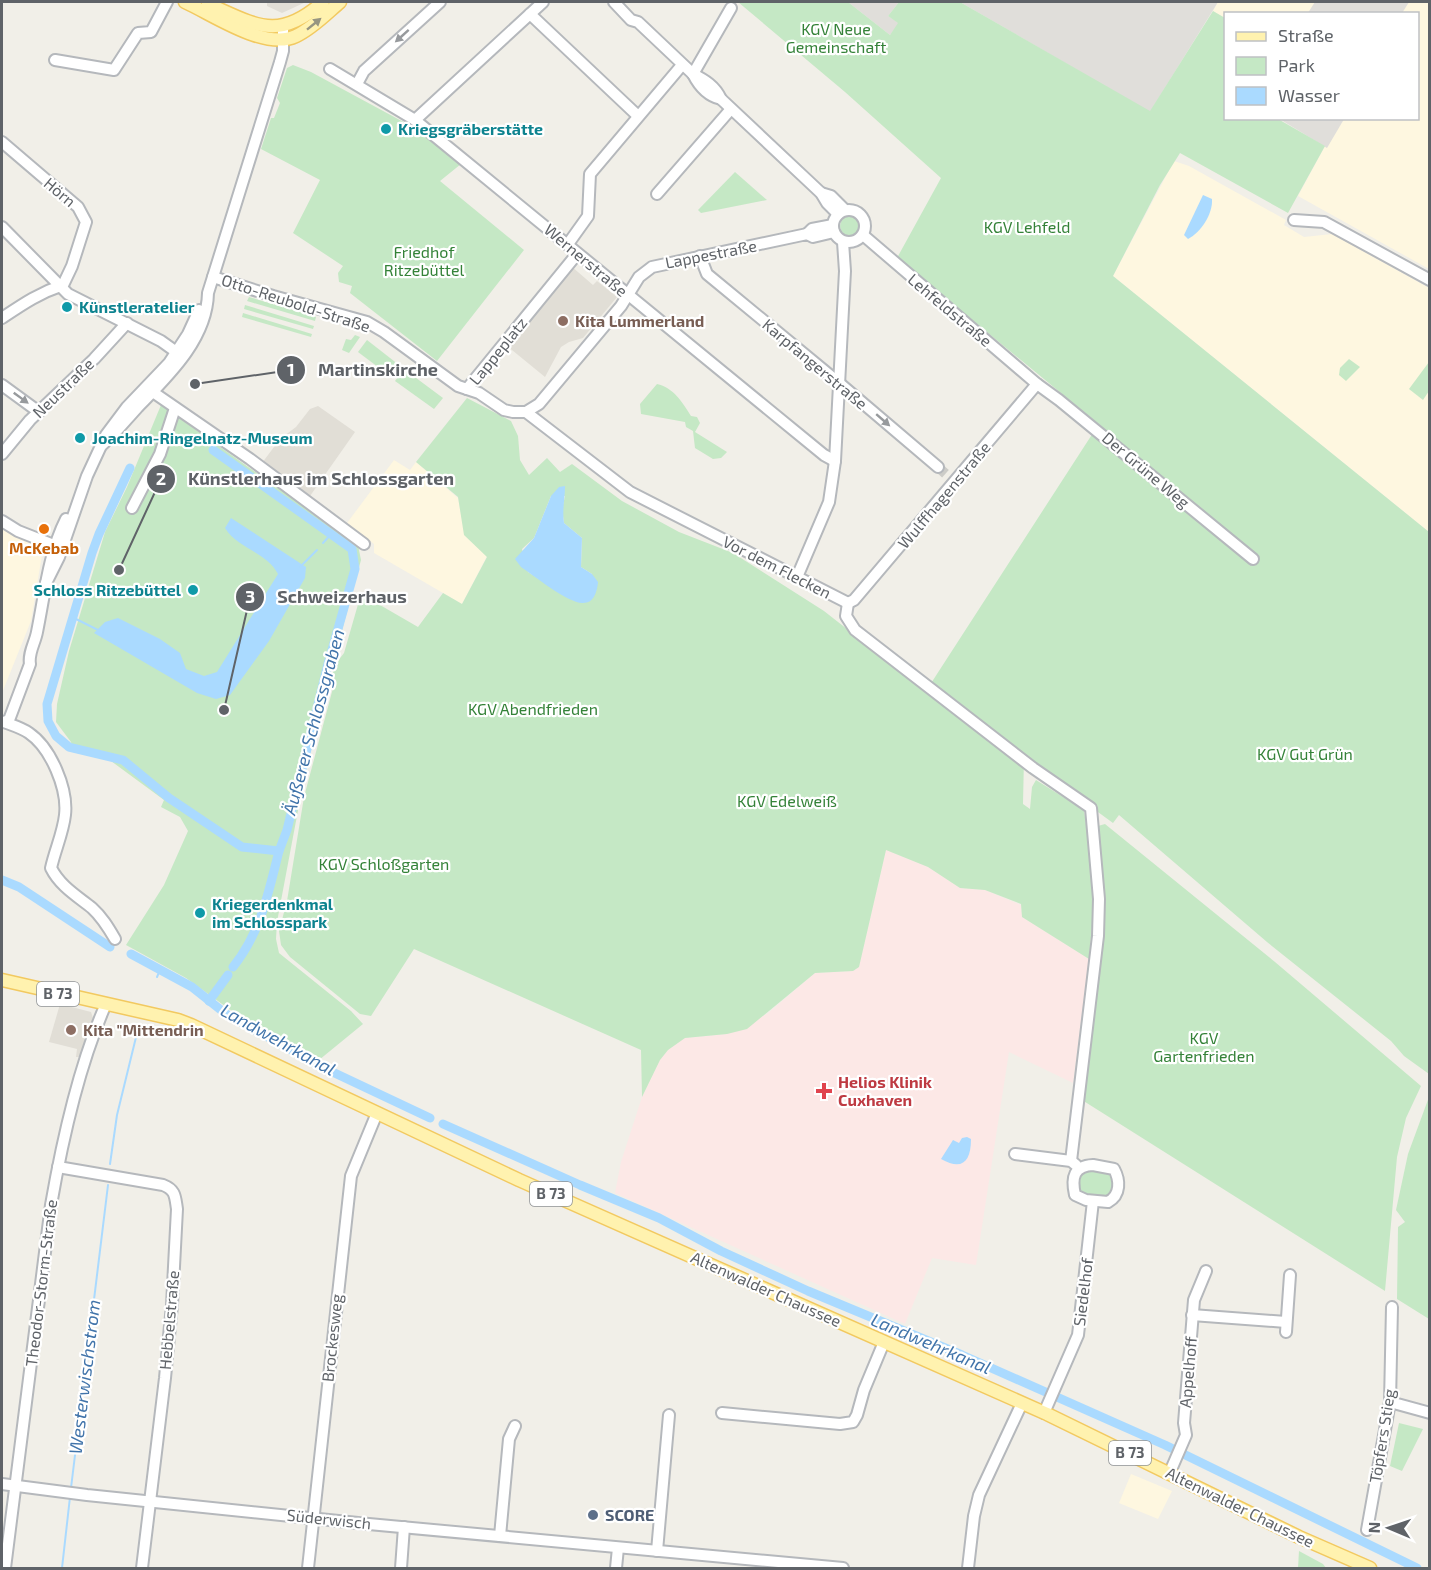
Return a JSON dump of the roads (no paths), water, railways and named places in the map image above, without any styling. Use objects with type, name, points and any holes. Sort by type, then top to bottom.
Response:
[{"type":"main road","points":[[184,2],[267,40],[295,37],[340,2]]},
{"type":"main road","points":[[203,2],[254,24],[270,26],[298,21],[323,2]]},
{"type":"main road","name":"B 73","points":[[2,980],[106,1004]]},
{"type":"main road","name":"Altenwalder Chaussee","points":[[106,1004],[190,1025],[528,1184],[1044,1413],[1170,1472],[1354,1567],[1370,1569]]},
{"type":"street","points":[[55,60],[114,70],[138,33],[151,32],[167,2]]},
{"type":"street","points":[[357,84],[364,71],[440,2]]},
{"type":"street","points":[[415,120],[543,2]]},
{"type":"street","points":[[614,2],[631,20],[638,22],[693,74],[699,86],[714,98],[721,99],[821,193],[831,196],[842,212]]},
{"type":"street","points":[[693,74],[731,9]]},
{"type":"street","points":[[530,14],[638,116]]},
{"type":"street","points":[[115,939],[106,923],[94,910],[66,888],[51,868],[66,807],[62,782],[51,758],[29,732],[3,725],[3,715],[25,661],[29,658],[36,637],[46,584],[59,558],[80,496],[102,445],[179,354],[203,318],[208,293],[268,106],[280,62],[283,25]]},
{"type":"street","points":[[568,244],[588,216],[590,174],[682,65]]},
{"type":"street","name":"Wernerstraße","points":[[330,69],[415,120],[806,441],[835,461]]},
{"type":"street","points":[[657,194],[731,109]]},
{"type":"street","name":"Hörn","points":[[2,142],[78,207],[86,219],[72,266],[65,282],[59,287]]},
{"type":"street","points":[[842,212],[855,211],[864,218],[866,230],[863,235],[847,243]]},
{"type":"street","points":[[797,577],[829,502],[835,461],[847,243],[833,229],[842,212]]},
{"type":"street","points":[[1294,220],[1324,222],[1430,280]]},
{"type":"street","points":[[2,227],[68,294],[161,341],[179,354]]},
{"type":"street","name":"Lappestraße","points":[[628,295],[639,278],[652,267],[807,234],[813,237],[833,229]]},
{"type":"street","name":"Lehfeldstraße","points":[[863,235],[1037,384]]},
{"type":"street","name":"Lappeplatz","points":[[526,412],[507,411],[479,393],[467,389],[578,254]]},
{"type":"street","name":"Karpfangerstraße","points":[[700,256],[707,274],[938,467]]},
{"type":"street","name":"Otto-Reubold-Straße","points":[[213,277],[367,322],[458,386],[467,389]]},
{"type":"street","points":[[2,318],[46,290],[59,287]]},
{"type":"street","points":[[526,412],[539,404],[628,295]]},
{"type":"street","name":"Neustraße","points":[[2,454],[30,420],[98,355],[127,323]]},
{"type":"street","name":"Wulffhagenstraße","points":[[848,603],[854,600],[951,478],[1037,384]]},
{"type":"street","name":"Der Grüne Weg","points":[[1037,384],[1059,399],[1253,559]]},
{"type":"street","points":[[2,385],[39,412]]},
{"type":"street","points":[[149,390],[250,459],[364,544]]},
{"type":"street","points":[[132,508],[160,454],[175,408]]},
{"type":"street","name":"Vor dem Flecken","points":[[526,412],[630,492],[848,603],[846,616],[855,630],[1032,768],[1091,808],[1099,899],[1098,936],[1082,1067],[1075,1164]]},
{"type":"street","points":[[2,521],[18,531],[51,544]]},
{"type":"street","name":"Theodor-Storm-Straße","points":[[5,1569],[44,1247],[58,1167],[82,1074],[106,1004]]},
{"type":"street","name":"Brockesweg","points":[[308,1569],[351,1176],[378,1113]]},
{"type":"street","points":[[1016,1154],[1114,1169],[1118,1188],[1113,1200],[1108,1202],[1078,1198],[1075,1195],[1075,1164]]},
{"type":"street","name":"Hebbelstraße","points":[[58,1167],[163,1185],[171,1188],[175,1193],[177,1209],[172,1305],[142,1569]]},
{"type":"street","name":"Siedelhof","points":[[1044,1413],[1078,1335],[1093,1201]]},
{"type":"street","name":"Appelhoff","points":[[1170,1472],[1186,1435],[1184,1423],[1192,1316],[1194,1300],[1206,1271]]},
{"type":"street","points":[[1192,1316],[1286,1327],[1290,1275]]},
{"type":"street","name":"Töpfers Stieg","points":[[1367,1530],[1390,1402],[1392,1307]]},
{"type":"street","points":[[722,1413],[840,1424],[853,1422],[884,1342]]},
{"type":"street","points":[[1390,1402],[1430,1413]]},
{"type":"street","points":[[968,1569],[974,1516],[979,1495],[1022,1403]]},
{"type":"street","points":[[657,1551],[669,1415]]},
{"type":"street","points":[[500,1536],[509,1438],[515,1426]]},
{"type":"street","name":"Süderwisch","points":[[2,1484],[313,1518],[843,1569]]},
{"type":"street","points":[[401,1569],[404,1527]]},
{"type":"street","points":[[616,1569],[618,1548]]},
{"type":"water","points":[[1203,195],[1212,199],[1210,211],[1202,227],[1188,239],[1184,235]]},
{"type":"water","points":[[565,486],[564,523],[582,538],[581,567],[592,574],[598,582],[594,596],[587,603],[577,602],[560,594],[521,567],[515,559],[534,538],[551,496],[559,487]]},
{"type":"water","points":[[231,518],[306,567],[305,578],[269,641],[230,695],[216,699],[197,693],[94,633],[105,622],[118,618],[160,639],[180,653],[186,669],[204,676],[217,672],[278,574],[267,560],[237,541],[225,528]]},
{"type":"water","points":[[962,1138],[971,1139],[971,1147],[964,1162],[955,1164],[941,1159],[953,1140],[959,1143]]},
{"type":"waterway","name":"Äußerer Schlossgraben","points":[[213,450],[352,549],[355,569],[328,664],[287,830],[279,851]]},
{"type":"waterway","name":"Äußerer Schlossgraben","points":[[130,468],[92,553],[47,704],[48,721],[56,736],[69,747],[123,760],[169,798],[242,847],[279,851],[257,926],[243,954],[233,967]]},
{"type":"waterway","name":"Äußerer Schlossgraben","points":[[323,543],[331,534]]},
{"type":"waterway","name":"Äußerer Schlossgraben","points":[[300,567],[317,550]]},
{"type":"waterway","points":[[72,617],[98,630]]},
{"type":"waterway","name":"Landwehrkanal","points":[[2,880],[19,887],[110,947]]},
{"type":"waterway","name":"Landwehrkanal","points":[[131,954],[192,987],[226,1014],[324,1068],[430,1118]]},
{"type":"waterway","name":"Westerwischstrom","points":[[157,977],[160,970]]},
{"type":"waterway","name":"Äußerer Schlossgraben","points":[[209,1001],[228,975]]},
{"type":"waterway","name":"Westerwischstrom","points":[[110,1164],[117,1115],[138,1029]]},
{"type":"waterway","name":"Landwehrkanal","points":[[443,1124],[659,1218],[721,1251],[808,1291],[962,1355],[1165,1445],[1417,1568]]},
{"type":"waterway","name":"Westerwischstrom","points":[[71,1488],[108,1185]]},
{"type":"waterway","name":"Westerwischstrom","points":[[62,1568],[70,1497]]},
{"type":"tunnel","points":[[938,467],[947,475]]},
{"type":"place","name":"Kriegsgräberstätte","points":[[386,129]]},
{"type":"place","name":"Künstleratelier","points":[[67,307]]},
{"type":"place","name":"Kita Lummerland","points":[[563,321]]},
{"type":"place","name":"Martinskirche","points":[[195,384]]},
{"type":"place","name":"Joachim-Ringelnatz-Museum","points":[[80,438]]},
{"type":"place","name":"McKebab","points":[[44,529]]},
{"type":"place","name":"Künstlerhaus im Schlossgarten","points":[[119,570]]},
{"type":"place","name":"Schloss Ritzebüttel","points":[[193,590]]},
{"type":"place","name":"Schweizerhaus","points":[[224,710]]},
{"type":"place","name":"Kriegerdenkmal im Schlosspark","points":[[200,913]]},
{"type":"place","name":"Kita \"Mittendrin","points":[[71,1030]]},
{"type":"place","name":"Helios Klinik Cuxhaven","points":[[824,1091]]},
{"type":"place","name":"SCORE","points":[[593,1515]]},
{"type":"park label","name":"KGV Neue Gemeinschaft","points":[[836,38]]},
{"type":"park label","name":"KGV Lehfeld","points":[[1027,227]]},
{"type":"park label","name":"Friedhof Ritzebüttel","points":[[424,261]]},
{"type":"park label","name":"KGV Abendfrieden","points":[[533,709]]},
{"type":"park label","name":"KGV Gut Grün","points":[[1305,754]]},
{"type":"park label","name":"KGV Edelweiß","points":[[787,801]]},
{"type":"park label","name":"KGV Schloßgarten","points":[[384,864]]},
{"type":"park label","name":"KGV Gartenfrieden","points":[[1204,1047]]}]
